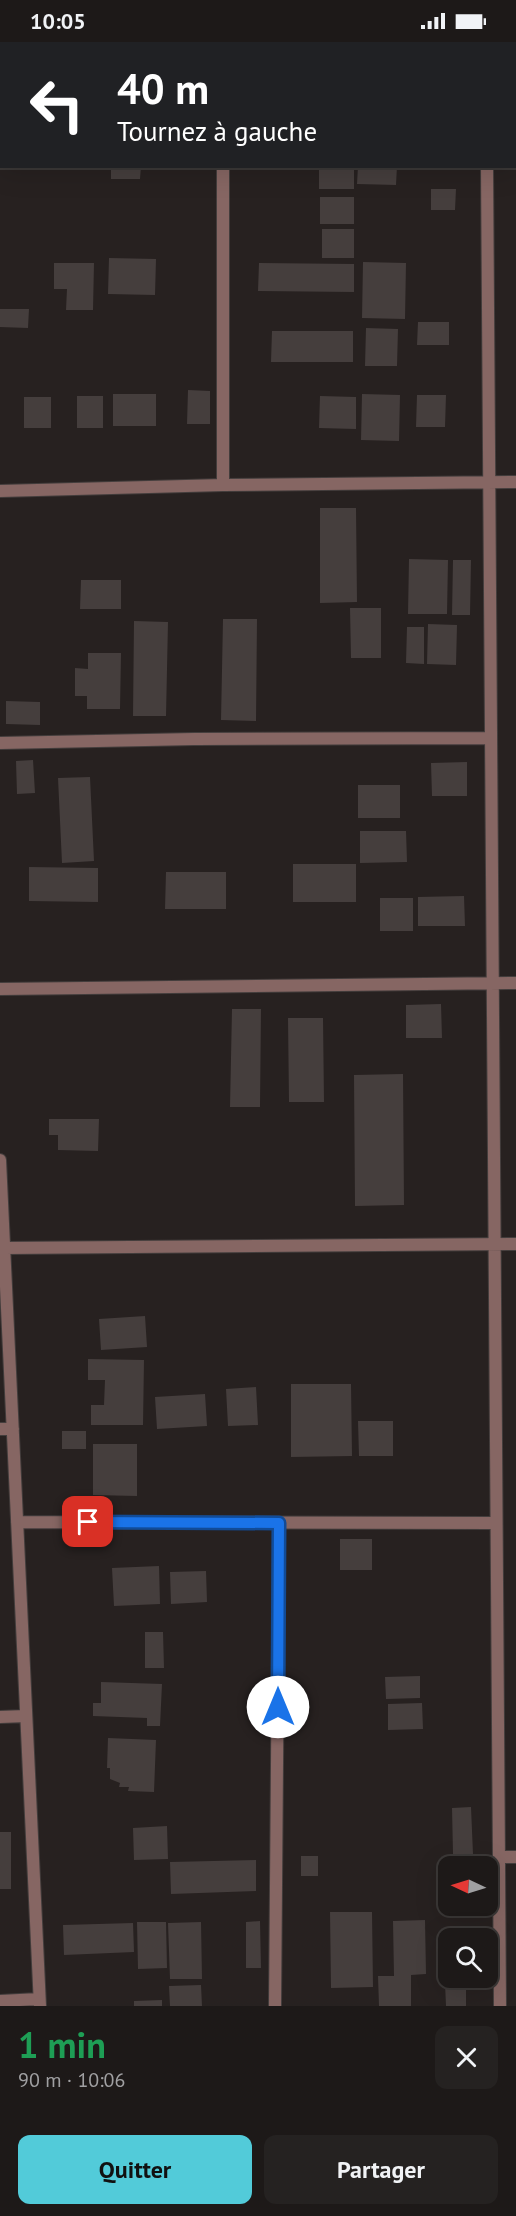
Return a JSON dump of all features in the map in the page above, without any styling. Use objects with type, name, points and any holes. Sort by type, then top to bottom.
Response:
[{"type":"street","points":[[223,485],[224,168]]},
{"type":"street","points":[[487,168],[500,2006]]},
{"type":"street","points":[[0,491],[223,485],[516,482]]},
{"type":"street","points":[[0,743],[194,739],[491,738]]},
{"type":"street","points":[[0,988],[516,983]]},
{"type":"street","points":[[0,1160],[4,1248],[6,1429],[17,1522],[40,2002],[0,2001]]},
{"type":"street","points":[[4,1248],[516,1244]]},
{"type":"street","points":[[17,1522],[496,1523]]},
{"type":"street","points":[[275,2006],[279,1523]]},
{"type":"street","points":[[0,1717],[26,1716]]},
{"type":"street","points":[[499,1857],[516,1857]]},
{"type":"building","points":[[111,168],[141,168],[140,179],[111,179]]},
{"type":"building","points":[[319,168],[354,168],[354,189],[319,189]]},
{"type":"building","points":[[358,168],[397,168],[396,185],[357,184]]},
{"type":"building","points":[[431,189],[456,189],[455,210],[431,210]]},
{"type":"building","points":[[320,197],[354,197],[354,224],[320,224]]},
{"type":"building","points":[[322,229],[354,229],[354,258],[322,258]]},
{"type":"building","points":[[109,258],[156,259],[155,295],[108,294]]},
{"type":"building","points":[[363,262],[406,263],[405,319],[362,318]]},
{"type":"building","points":[[54,263],[94,263],[93,310],[66,310],[67,289],[54,289]]},
{"type":"building","points":[[259,263],[354,264],[354,292],[258,291]]},
{"type":"building","points":[[0,309],[29,309],[28,328],[0,327]]},
{"type":"building","points":[[418,322],[449,322],[449,345],[417,345]]},
{"type":"building","points":[[366,328],[398,329],[397,366],[365,366]]},
{"type":"building","points":[[272,331],[353,331],[353,362],[271,362]]},
{"type":"building","points":[[188,390],[210,391],[210,424],[187,424]]},
{"type":"building","points":[[113,394],[156,394],[156,426],[113,426]]},
{"type":"building","points":[[362,394],[400,395],[399,441],[361,440]]},
{"type":"building","points":[[417,395],[446,395],[445,427],[416,427]]},
{"type":"building","points":[[77,396],[103,396],[103,428],[77,428]]},
{"type":"building","points":[[320,396],[356,397],[356,429],[319,428]]},
{"type":"building","points":[[24,397],[51,397],[51,428],[24,428]]},
{"type":"building","points":[[320,508],[356,508],[357,602],[320,603]]},
{"type":"building","points":[[409,559],[448,560],[447,614],[408,614]]},
{"type":"building","points":[[453,560],[471,560],[470,615],[452,615]]},
{"type":"building","points":[[81,580],[121,580],[121,609],[80,609]]},
{"type":"building","points":[[350,608],[381,608],[381,658],[351,658]]},
{"type":"building","points":[[223,619],[257,619],[256,721],[221,720]]},
{"type":"building","points":[[134,621],[168,622],[166,716],[133,716]]},
{"type":"building","points":[[428,624],[457,625],[456,665],[427,664]]},
{"type":"building","points":[[407,627],[424,627],[424,664],[406,663]]},
{"type":"building","points":[[88,653],[121,653],[120,709],[87,709],[87,696],[75,696],[75,668],[88,669]]},
{"type":"building","points":[[6,701],[40,702],[40,725],[6,724]]},
{"type":"building","points":[[33,760],[35,793],[17,794],[16,761]]},
{"type":"building","points":[[467,762],[467,796],[432,796],[431,763]]},
{"type":"building","points":[[90,777],[94,861],[62,863],[58,778]]},
{"type":"building","points":[[358,785],[400,785],[400,818],[358,818]]},
{"type":"building","points":[[360,831],[406,831],[407,862],[360,863]]},
{"type":"building","points":[[293,864],[356,864],[356,902],[293,902]]},
{"type":"building","points":[[29,867],[98,868],[98,902],[29,901]]},
{"type":"building","points":[[166,872],[226,872],[226,909],[165,909]]},
{"type":"building","points":[[464,896],[465,926],[418,926],[418,897]]},
{"type":"building","points":[[380,898],[413,898],[413,931],[380,931]]},
{"type":"building","points":[[441,1004],[442,1038],[406,1038],[406,1005]]},
{"type":"building","points":[[232,1009],[261,1009],[260,1107],[230,1107]]},
{"type":"building","points":[[288,1018],[323,1018],[324,1102],[289,1102]]},
{"type":"building","points":[[403,1074],[404,1205],[355,1206],[354,1075]]},
{"type":"building","points":[[49,1119],[99,1119],[98,1151],[58,1150],[58,1135],[49,1135]]},
{"type":"building","points":[[145,1316],[147,1347],[101,1350],[99,1319]]},
{"type":"building","points":[[88,1359],[144,1360],[143,1425],[91,1425],[91,1405],[104,1405],[105,1380],[88,1380]]},
{"type":"building","points":[[291,1384],[351,1384],[352,1456],[291,1457]]},
{"type":"building","points":[[256,1387],[258,1425],[228,1426],[226,1389]]},
{"type":"building","points":[[205,1394],[207,1426],[157,1429],[155,1397]]},
{"type":"building","points":[[358,1421],[393,1421],[393,1456],[359,1456]]},
{"type":"building","points":[[62,1431],[86,1431],[86,1449],[62,1449]]},
{"type":"building","points":[[93,1444],[137,1444],[137,1496],[93,1495]]},
{"type":"building","points":[[340,1539],[372,1539],[372,1570],[340,1570]]},
{"type":"building","points":[[159,1566],[160,1604],[114,1606],[112,1568]]},
{"type":"building","points":[[206,1571],[207,1602],[171,1604],[170,1572]]},
{"type":"building","points":[[145,1632],[163,1632],[164,1668],[145,1668]]},
{"type":"building","points":[[420,1676],[420,1698],[386,1699],[385,1677]]},
{"type":"building","points":[[101,1682],[162,1684],[160,1726],[147,1726],[147,1718],[93,1716],[93,1703],[101,1703]]},
{"type":"building","points":[[422,1703],[423,1729],[388,1730],[388,1704]]},
{"type":"building","points":[[108,1738],[156,1740],[154,1792],[128,1791],[129,1787],[119,1787],[120,1783],[110,1779],[110,1768],[107,1768]]},
{"type":"building","points":[[471,1807],[473,1854],[453,1854],[452,1808]]},
{"type":"building","points":[[167,1826],[168,1859],[134,1860],[133,1828]]},
{"type":"building","points":[[0,1832],[11,1832],[11,1889],[0,1889]]},
{"type":"building","points":[[301,1856],[318,1856],[318,1876],[301,1876]]},
{"type":"building","points":[[256,1860],[256,1891],[171,1894],[170,1862]]},
{"type":"building","points":[[330,1912],[372,1912],[373,1987],[331,1988]]},
{"type":"building","points":[[425,1920],[426,1974],[411,1975],[411,2006],[379,2006],[378,1976],[394,1976],[393,1921]]},
{"type":"building","points":[[260,1921],[261,1968],[246,1968],[246,1922]]},
{"type":"building","points":[[137,1922],[166,1922],[167,1968],[138,1969]]},
{"type":"building","points":[[201,1922],[202,1979],[170,1979],[168,1923]]},
{"type":"building","points":[[133,1923],[134,1952],[64,1955],[63,1925]]},
{"type":"building","points":[[201,1985],[202,2006],[170,2006],[169,1986]]},
{"type":"building","points":[[445,1988],[466,1988],[466,2006],[446,2006]]},
{"type":"building","points":[[162,2000],[162,2006],[134,2006],[134,2001]]},
{"type":"route","points":[[88,1522],[279,1523],[278,1707]]}]
